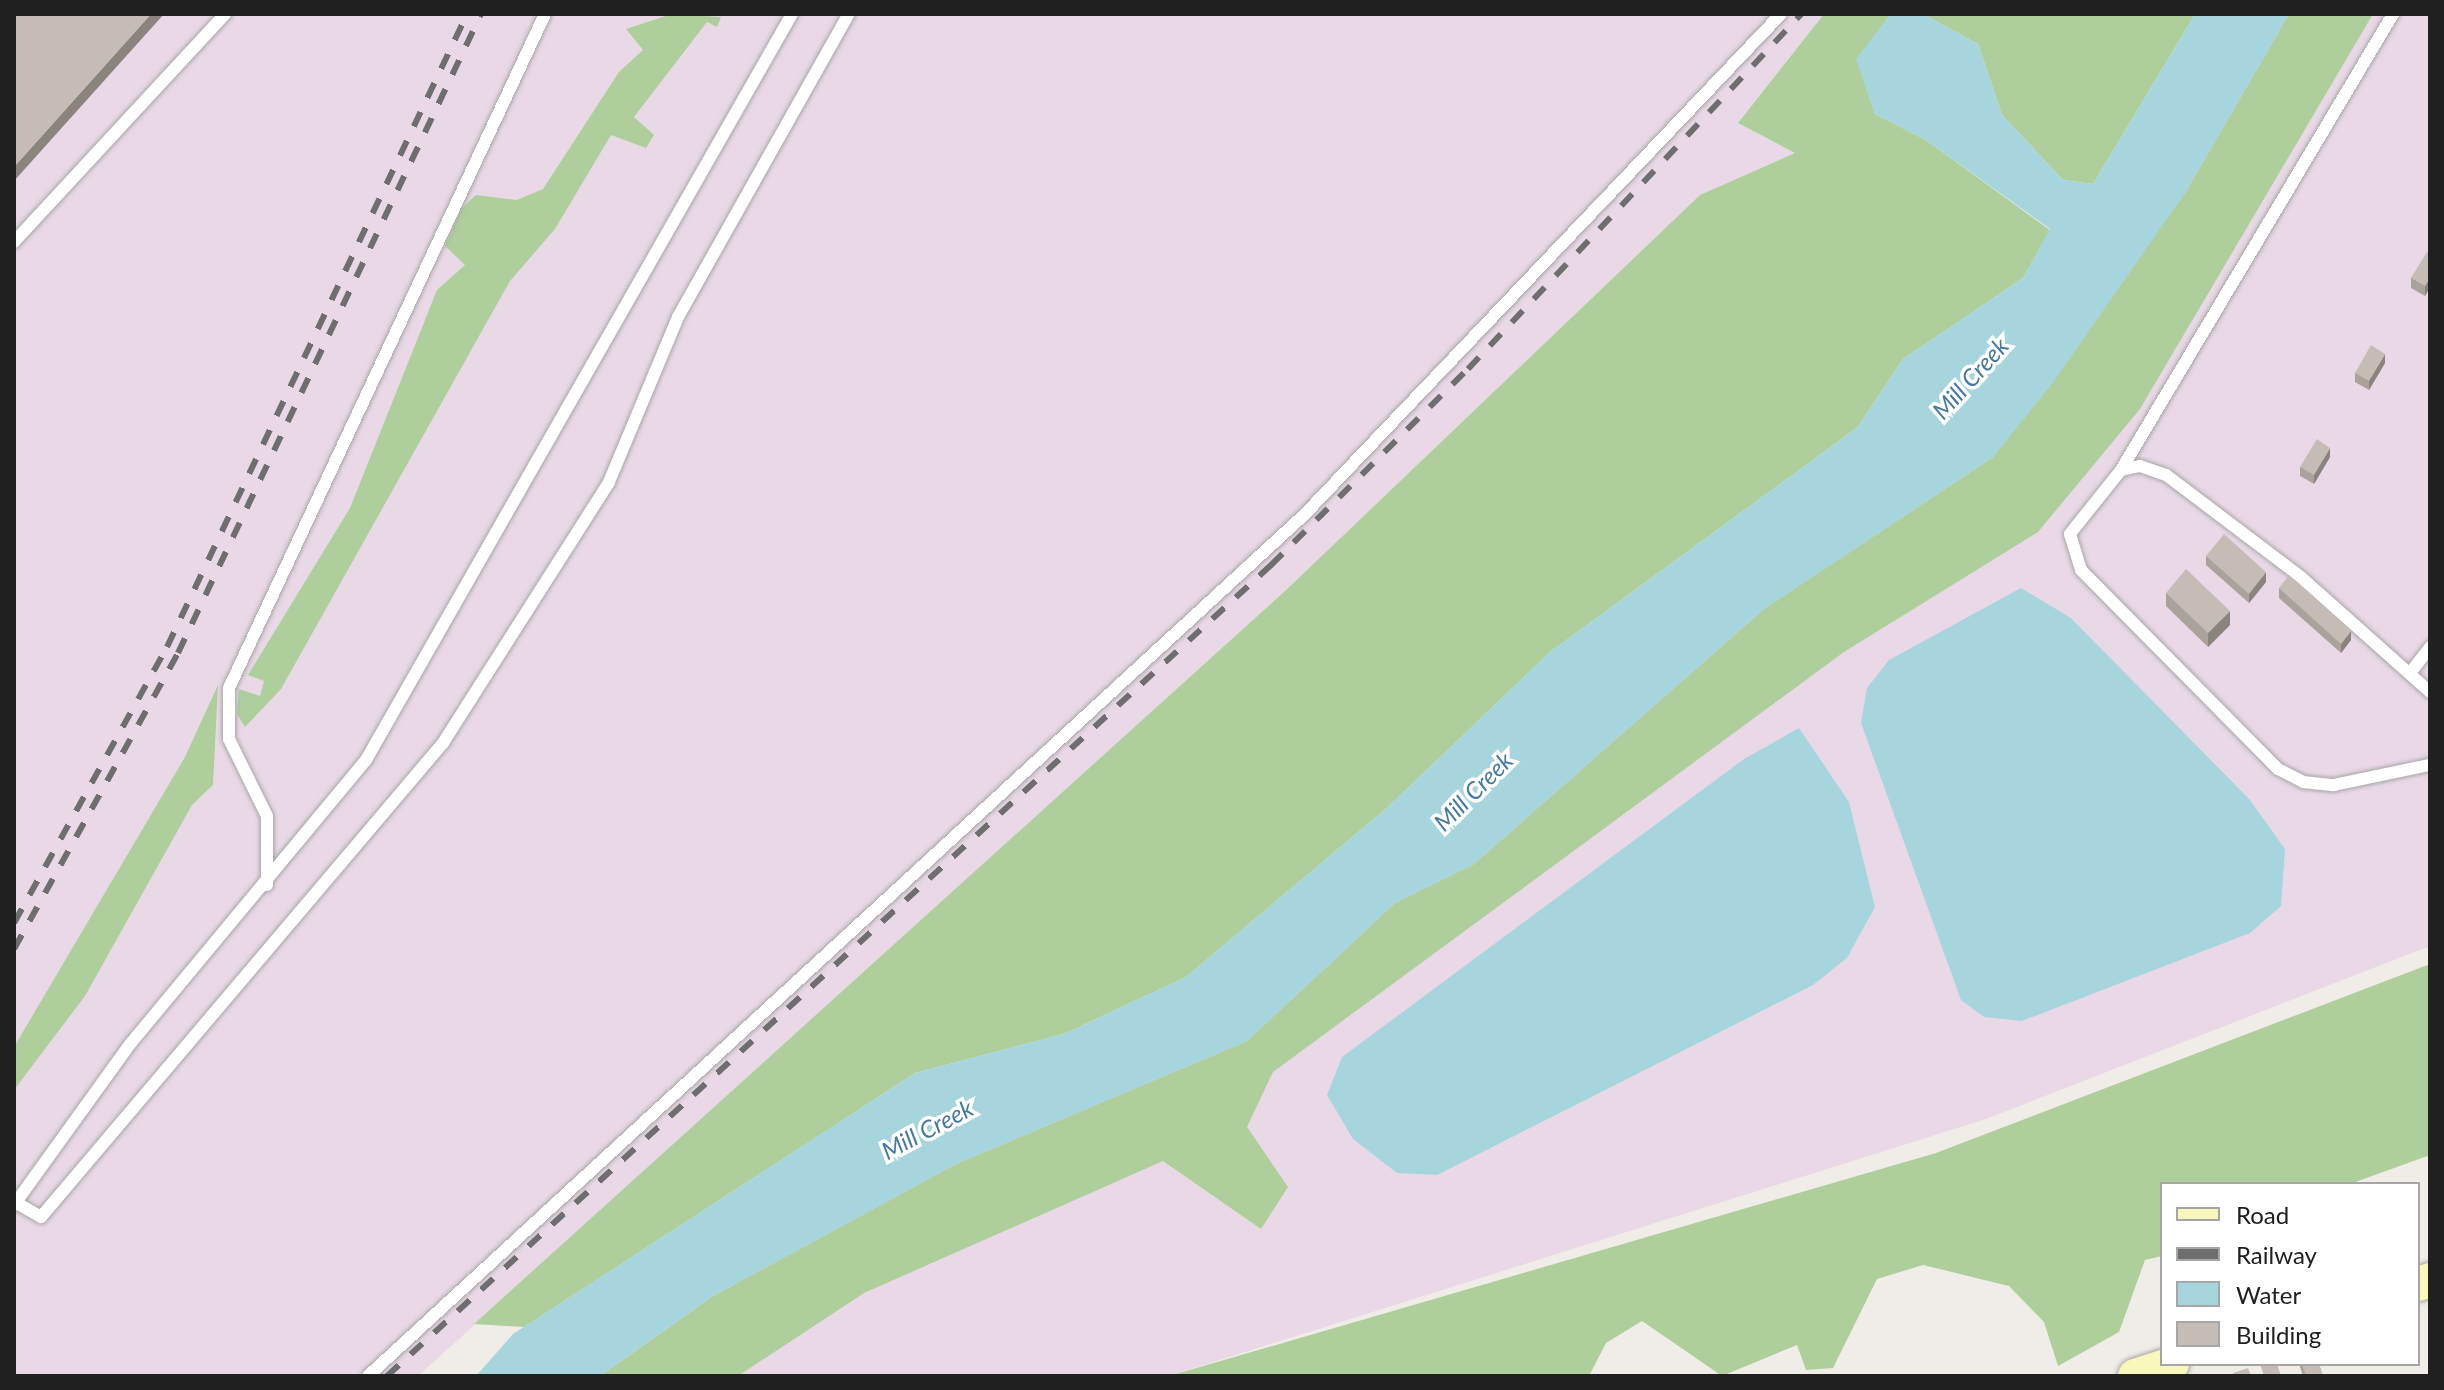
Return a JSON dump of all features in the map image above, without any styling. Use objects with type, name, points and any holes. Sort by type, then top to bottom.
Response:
[{"type":"main road","points":[[2135,1376],[2166,1366]]},
{"type":"lane","points":[[14,242],[225,14]]},
{"type":"lane","points":[[267,885],[267,816],[229,739],[229,688],[545,14]]},
{"type":"lane","points":[[792,14],[384,731],[267,885],[131,1043],[15,1204],[41,1217],[443,743],[609,482],[678,317],[849,14]]},
{"type":"lane","points":[[368,1376],[1305,514],[1781,14]]},
{"type":"lane","points":[[2393,14],[2121,470],[2070,534],[2081,570],[2263,757],[2303,782],[2334,785],[2430,765]]},
{"type":"lane","points":[[2121,470],[2140,466],[2166,475],[2301,577],[2430,692]]},
{"type":"lane","points":[[2410,673],[2430,647]]},
{"type":"shaded area","points":[[14,14],[1824,14],[1738,123],[1796,153],[1700,195],[1285,591],[418,1376],[14,1376]]},
{"type":"shaded area","points":[[2289,14],[2430,14],[2430,946],[1986,1119],[1169,1376],[600,1376],[2052,384]]},
{"type":"green space","points":[[672,14],[721,17],[717,27],[707,22],[634,117],[654,135],[646,148],[611,135],[555,229],[510,281],[281,689],[245,727],[237,714],[239,689],[260,696],[264,681],[248,675],[350,508],[437,290],[465,265],[445,246],[461,209],[476,195],[517,200],[543,189],[619,72],[643,50],[626,29]]},
{"type":"green space","points":[[1824,14],[1891,14],[1857,59],[1875,114],[1926,140],[2050,230],[2023,278],[1903,359],[1858,427],[1550,652],[1388,807],[1186,977],[1064,1034],[915,1073],[524,1327],[474,1324],[1285,591],[1700,195],[1795,153],[1738,123]]},
{"type":"green space","points":[[1923,14],[2195,14],[2093,184],[2063,180],[2002,115],[1978,44]]},
{"type":"green space","points":[[2289,14],[2373,14],[2140,409],[2038,532],[1844,652],[1273,1072],[1247,1127],[1288,1187],[1261,1229],[1163,1161],[864,1293],[738,1376],[600,1376],[713,1296],[956,1164],[1247,1041],[1395,903],[1474,864],[1764,609],[1993,457],[2185,193]]},
{"type":"green space","points":[[218,685],[213,785],[192,805],[85,996],[14,1090],[14,1047],[185,757]]},
{"type":"green space","points":[[2430,964],[2430,1155],[2356,1182],[2160,1182],[2160,1256],[2145,1260],[2119,1332],[2058,1366],[2044,1322],[2009,1286],[1923,1265],[1877,1279],[1833,1368],[1806,1370],[1797,1345],[1722,1376],[1642,1321],[1606,1343],[1589,1376],[1169,1376],[1936,1153]]},
{"type":"water","name":"Mill Creek","points":[[1891,14],[1923,14],[1978,44],[2002,115],[2063,180],[2093,184],[2195,14],[2289,14],[2185,193],[2052,384],[1993,457],[1764,609],[1474,864],[1395,903],[1247,1041],[956,1164],[713,1296],[600,1376],[476,1376],[513,1334],[915,1073],[1064,1034],[1186,977],[1388,807],[1550,652],[1858,427],[1903,359],[2023,278],[2050,229],[1926,140],[1875,114],[1856,59]]},
{"type":"water","points":[[2021,588],[2071,618],[2250,800],[2285,849],[2281,906],[2250,933],[2022,1021],[1984,1017],[1961,1000],[1861,723],[1867,688],[1889,660]]},
{"type":"water","points":[[1799,728],[1849,802],[1875,907],[1847,958],[1813,985],[1437,1175],[1397,1173],[1353,1139],[1327,1095],[1342,1057],[1744,759]]},
{"type":"building","points":[[14,14],[151,14],[14,167]]},
{"type":"building","points":[[2427,252],[2430,253],[2430,278],[2425,286],[2411,278]]},
{"type":"building","points":[[2371,345],[2385,354],[2369,381],[2355,373]]},
{"type":"building","points":[[2317,439],[2330,448],[2314,475],[2300,467]]},
{"type":"building","points":[[2224,534],[2266,572],[2249,594],[2206,556]]},
{"type":"building","points":[[2186,569],[2230,611],[2208,633],[2166,593]]},
{"type":"building","points":[[2289,575],[2351,631],[2341,644],[2279,588]]},
{"type":"building","points":[[2261,1366],[2278,1366],[2281,1376],[2264,1376]]},
{"type":"building","points":[[2303,1366],[2320,1366],[2323,1376],[2306,1376]]},
{"type":"building","points":[[2248,1368],[2251,1376],[2234,1376],[2233,1373]]},
{"type":"railway","points":[[14,923],[167,647],[467,14]]},
{"type":"railway","points":[[14,949],[178,653],[481,14]]},
{"type":"railway","points":[[387,1376],[1271,565],[1468,369],[1801,14]]}]
